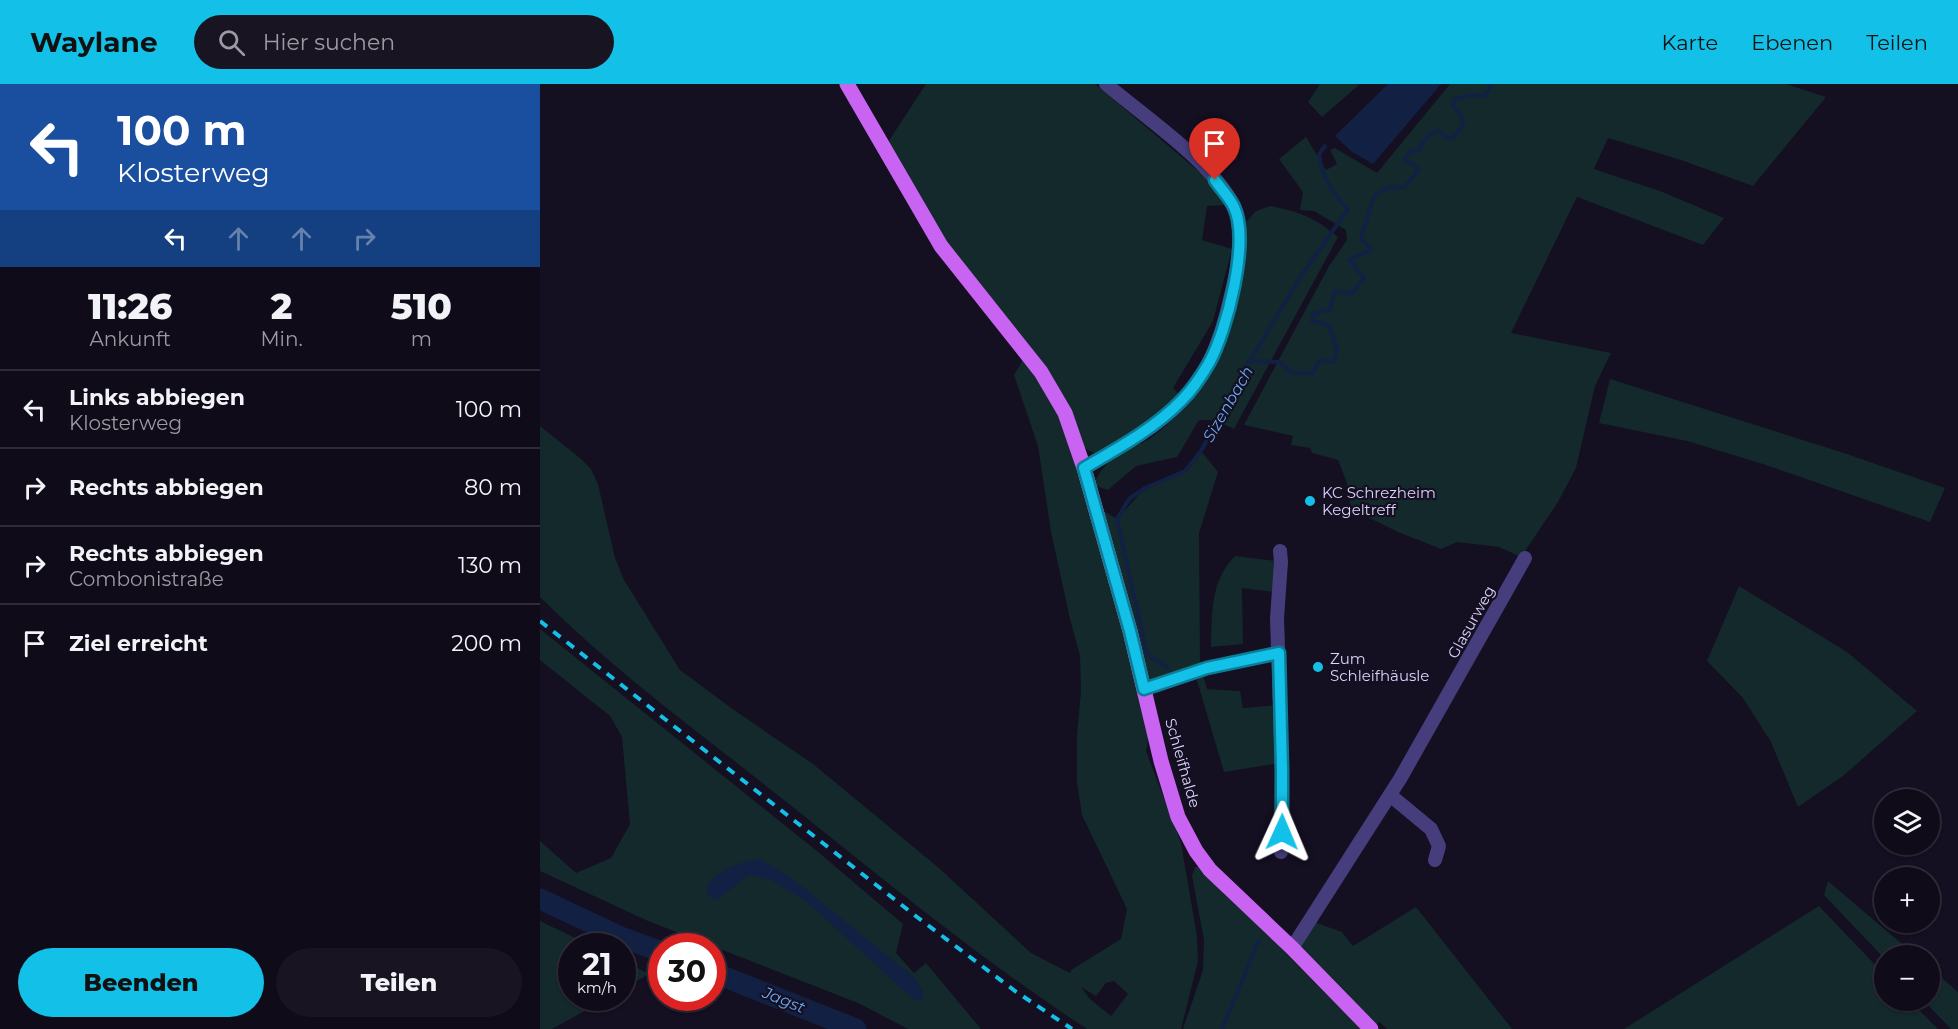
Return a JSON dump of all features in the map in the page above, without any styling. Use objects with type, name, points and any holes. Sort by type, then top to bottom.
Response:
[{"type":"main road","name":"Schleifhalde","points":[[847,84],[941,246],[1041,372],[1065,413],[1084,468],[1130,631],[1161,761],[1178,817],[1196,851],[1210,870],[1292,948],[1371,1029]]},
{"type":"street","points":[[1084,468],[1158,422],[1184,399],[1209,362],[1226,319],[1238,267],[1239,231],[1234,207],[1206,167],[1106,84]]},
{"type":"street","points":[[1280,551],[1277,618],[1282,770],[1281,852]]},
{"type":"street","name":"Glasurweg","points":[[1292,948],[1390,795],[1443,706],[1525,558]]},
{"type":"street","points":[[1144,689],[1207,668],[1279,653]]},
{"type":"street","points":[[1390,795],[1431,829],[1438,846],[1435,860]]},
{"type":"green space","points":[[926,84],[1095,84],[1209,180],[1225,205],[1207,206],[1202,240],[1232,249],[1213,321],[1173,388],[1184,399],[1096,454],[1082,447],[937,230],[888,142]]},
{"type":"green space","points":[[1320,84],[1360,84],[1322,117],[1308,102]]},
{"type":"green space","points":[[1450,84],[1786,84],[1826,97],[1753,186],[1681,160],[1608,138],[1594,169],[1660,191],[1724,218],[1703,245],[1577,197],[1511,333],[1611,353],[1595,386],[1576,468],[1558,502],[1521,557],[1499,547],[1457,542],[1441,549],[1398,532],[1351,509],[1347,483],[1338,460],[1312,453],[1310,448],[1291,445],[1293,436],[1244,425],[1329,266],[1347,240],[1346,230],[1314,211],[1300,210],[1303,192],[1279,159],[1306,137],[1326,170],[1337,164],[1330,150],[1335,148],[1377,173]]},
{"type":"green space","points":[[1270,206],[1306,216],[1338,237],[1234,429],[1214,420],[1199,420],[1177,457],[1136,466],[1108,490],[1093,485],[1100,472],[1113,459],[1124,451],[1150,439],[1171,421],[1202,383],[1225,339],[1241,292],[1246,262],[1246,222],[1256,211]]},
{"type":"green space","points":[[1025,356],[1061,415],[1080,470],[1150,731],[1146,751],[1181,843],[1197,936],[1198,961],[1181,1029],[1087,1029],[1048,1003],[933,918],[659,702],[598,651],[540,597],[540,426],[591,469],[598,484],[615,558],[624,580],[680,670],[813,764],[939,868],[1031,953],[1070,973],[1071,970],[1121,939],[1127,909],[1082,815],[1077,783],[1077,736],[1081,691],[1080,656],[1051,532],[1038,446],[1014,375]],"holes":[[[1114,981],[1128,994],[1111,1016],[1090,999],[1081,987],[1096,996],[1106,983]]]},
{"type":"green space","points":[[1610,379],[1844,453],[1945,488],[1930,522],[1766,465],[1687,441],[1599,423]]},
{"type":"green space","points":[[1201,451],[1218,472],[1199,533],[1200,664],[1145,689],[1094,505],[1117,519],[1145,488],[1185,471]]},
{"type":"green space","points":[[1235,556],[1276,561],[1273,592],[1242,588],[1243,644],[1211,647],[1214,598],[1221,576]]},
{"type":"green space","points":[[1739,586],[1847,652],[1917,711],[1843,776],[1798,807],[1771,742],[1743,698],[1707,661]]},
{"type":"green space","points":[[540,629],[817,851],[903,924],[896,953],[914,973],[926,963],[981,1029],[908,1029],[858,1003],[726,951],[726,933],[679,933],[540,871],[540,841],[576,873],[611,858],[630,824],[622,737],[610,716],[540,660]]},
{"type":"green space","points":[[1203,675],[1207,689],[1240,691],[1243,708],[1279,705],[1280,763],[1224,772],[1196,677]]},
{"type":"green space","points":[[1195,867],[1199,867],[1228,898],[1364,1029],[1183,1029],[1203,970],[1204,940],[1192,876]]},
{"type":"green space","points":[[1828,881],[1874,920],[1874,933],[1889,933],[1903,945],[1874,945],[1874,948],[1824,895]]},
{"type":"green space","points":[[1819,906],[1874,964],[1874,1011],[1920,1011],[1938,1029],[1624,1029]]},
{"type":"green space","points":[[1416,907],[1512,1029],[1387,1029],[1380,1022],[1374,1026],[1297,948],[1314,922],[1342,932],[1353,946]]},
{"type":"green space","points":[[540,921],[565,933],[558,933],[558,1011],[585,1011],[552,1029],[540,1029]]},
{"type":"green space","points":[[636,968],[648,974],[636,982]]},
{"type":"green space","points":[[1940,976],[1958,992],[1958,1029],[1951,1029],[1934,1011],[1940,1011]]},
{"type":"water","points":[[1388,84],[1441,84],[1373,164],[1352,152],[1335,136]]},
{"type":"water","points":[[760,859],[793,879],[915,978],[923,992],[922,1002],[912,998],[807,902],[773,881],[749,875],[717,900],[708,896],[707,886],[717,875],[738,864]]},
{"type":"waterway","name":"Sizenbach","points":[[1168,668],[1147,654],[1117,519],[1129,499],[1145,488],[1185,471],[1201,451],[1249,361],[1280,362],[1292,373],[1313,373],[1320,360],[1334,362],[1337,349],[1329,325],[1312,321],[1313,314],[1330,309],[1335,291],[1352,294],[1364,278],[1349,260],[1372,250],[1361,239],[1374,196],[1386,188],[1404,187],[1419,170],[1405,159],[1411,151],[1419,150],[1427,137],[1436,132],[1440,131],[1445,137],[1452,139],[1462,126],[1463,119],[1453,106],[1454,99],[1474,95],[1485,96],[1490,84]]},
{"type":"waterway","points":[[1250,361],[1301,276],[1348,209],[1337,197],[1325,177],[1319,154],[1325,146]]},
{"type":"waterway","name":"Jagst","points":[[540,899],[621,937],[648,947]]},
{"type":"waterway","name":"Sizenbach","points":[[1222,1029],[1259,940]]},
{"type":"waterway","name":"Jagst","points":[[726,978],[856,1029]]},
{"type":"railway","points":[[540,621],[917,917],[1015,991],[1072,1029]]},
{"type":"place","name":"KC Schrezheim Kegeltreff","points":[[1310,501]]},
{"type":"place","name":"Zum Schleifhäusle","points":[[1318,667]]},
{"type":"route","points":[[1215,180],[1234,207],[1239,231],[1238,267],[1226,319],[1209,362],[1184,399],[1158,422],[1084,468],[1144,689],[1207,668],[1279,653],[1282,832]]}]
